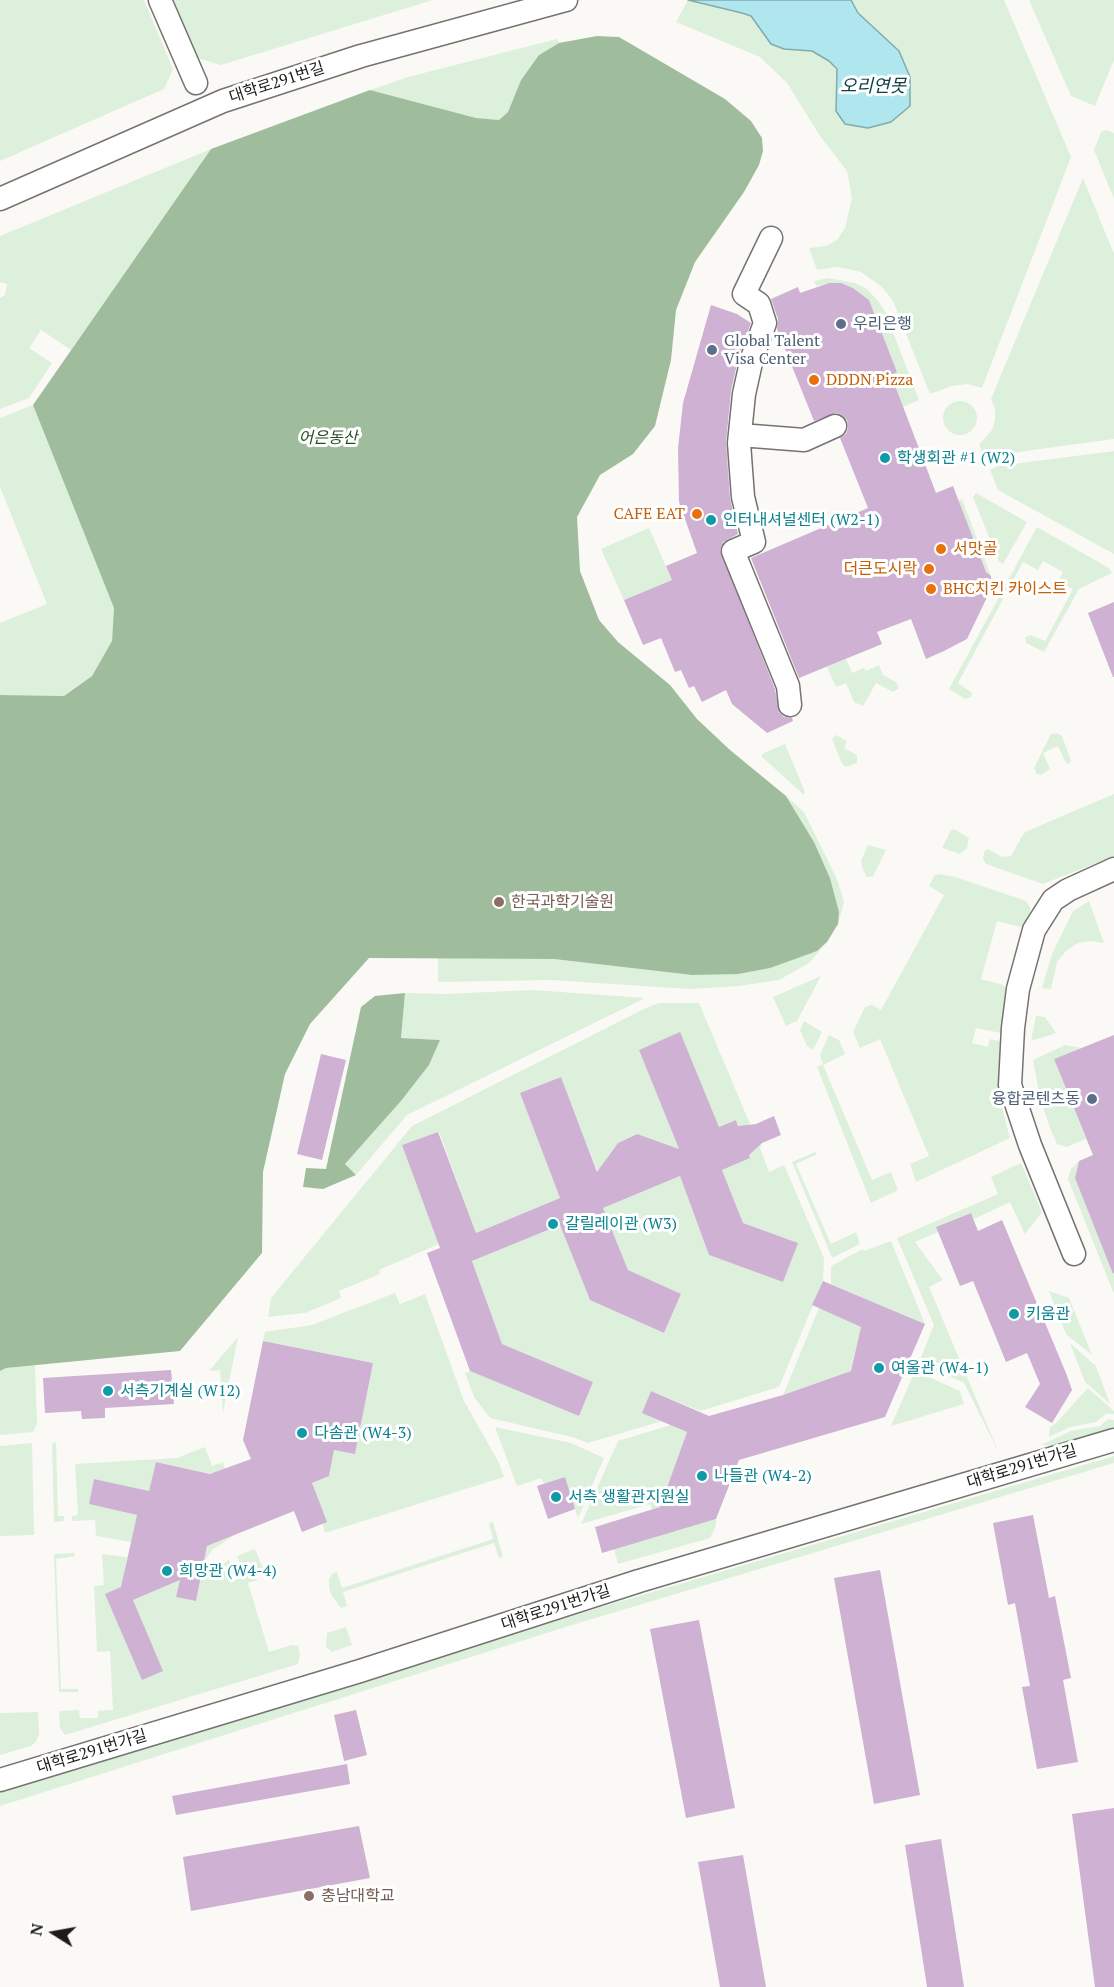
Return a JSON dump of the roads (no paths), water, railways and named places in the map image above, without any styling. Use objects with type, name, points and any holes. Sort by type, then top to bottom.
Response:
[{"type":"street","points":[[160,0],[196,83]]},
{"type":"street","name":"대학로291번길","points":[[0,199],[224,101],[361,56],[566,0]]},
{"type":"street","points":[[771,238],[744,294],[759,304],[765,324],[752,358],[744,394],[739,443],[743,497],[754,542],[733,551],[793,697]]},
{"type":"street","points":[[740,435],[804,440],[835,426]]},
{"type":"street","points":[[1074,1254],[1030,1145],[1010,1085],[1013,1028],[1018,989],[1034,930],[1053,900],[1068,890],[1114,869]]},
{"type":"street","name":"대학로291번가길","points":[[0,1780],[360,1671],[650,1578],[1114,1440]]},
{"type":"water","name":"오리연못","points":[[688,0],[851,0],[858,13],[899,51],[910,77],[910,106],[891,122],[868,128],[845,124],[836,111],[837,69],[829,61],[812,51],[784,49],[771,44],[751,16]]},
{"type":"place","name":"우리은행","points":[[841,324]]},
{"type":"place","name":"Global Talent Visa Center","points":[[712,350]]},
{"type":"place","name":"DDDN Pizza","points":[[814,380]]},
{"type":"place","name":"학생회관 #1 (W2)","points":[[885,458]]},
{"type":"place","name":"CAFE EAT","points":[[697,514]]},
{"type":"place","name":"인터내셔널센터 (W2-1)","points":[[711,520]]},
{"type":"place","name":"서맛골","points":[[941,549]]},
{"type":"place","name":"더큰도시락","points":[[929,569]]},
{"type":"place","name":"BHC치킨 카이스트","points":[[931,589]]},
{"type":"place","name":"한국과학기술원","points":[[499,902]]},
{"type":"place","name":"융합콘텐츠동","points":[[1092,1099]]},
{"type":"place","name":"갈릴레이관 (W3)","points":[[553,1224]]},
{"type":"place","name":"키움관","points":[[1014,1314]]},
{"type":"place","name":"여울관 (W4-1)","points":[[879,1368]]},
{"type":"place","name":"서측기계실 (W12)","points":[[108,1391]]},
{"type":"place","name":"다솜관 (W4-3)","points":[[302,1433]]},
{"type":"place","name":"나들관 (W4-2)","points":[[702,1476]]},
{"type":"place","name":"서측 생활관지원실","points":[[556,1497]]},
{"type":"place","name":"희망관 (W4-4)","points":[[167,1571]]},
{"type":"place","name":"충남대학교","points":[[309,1896]]},
{"type":"park label","name":"어은동산","points":[[328,438]]}]
